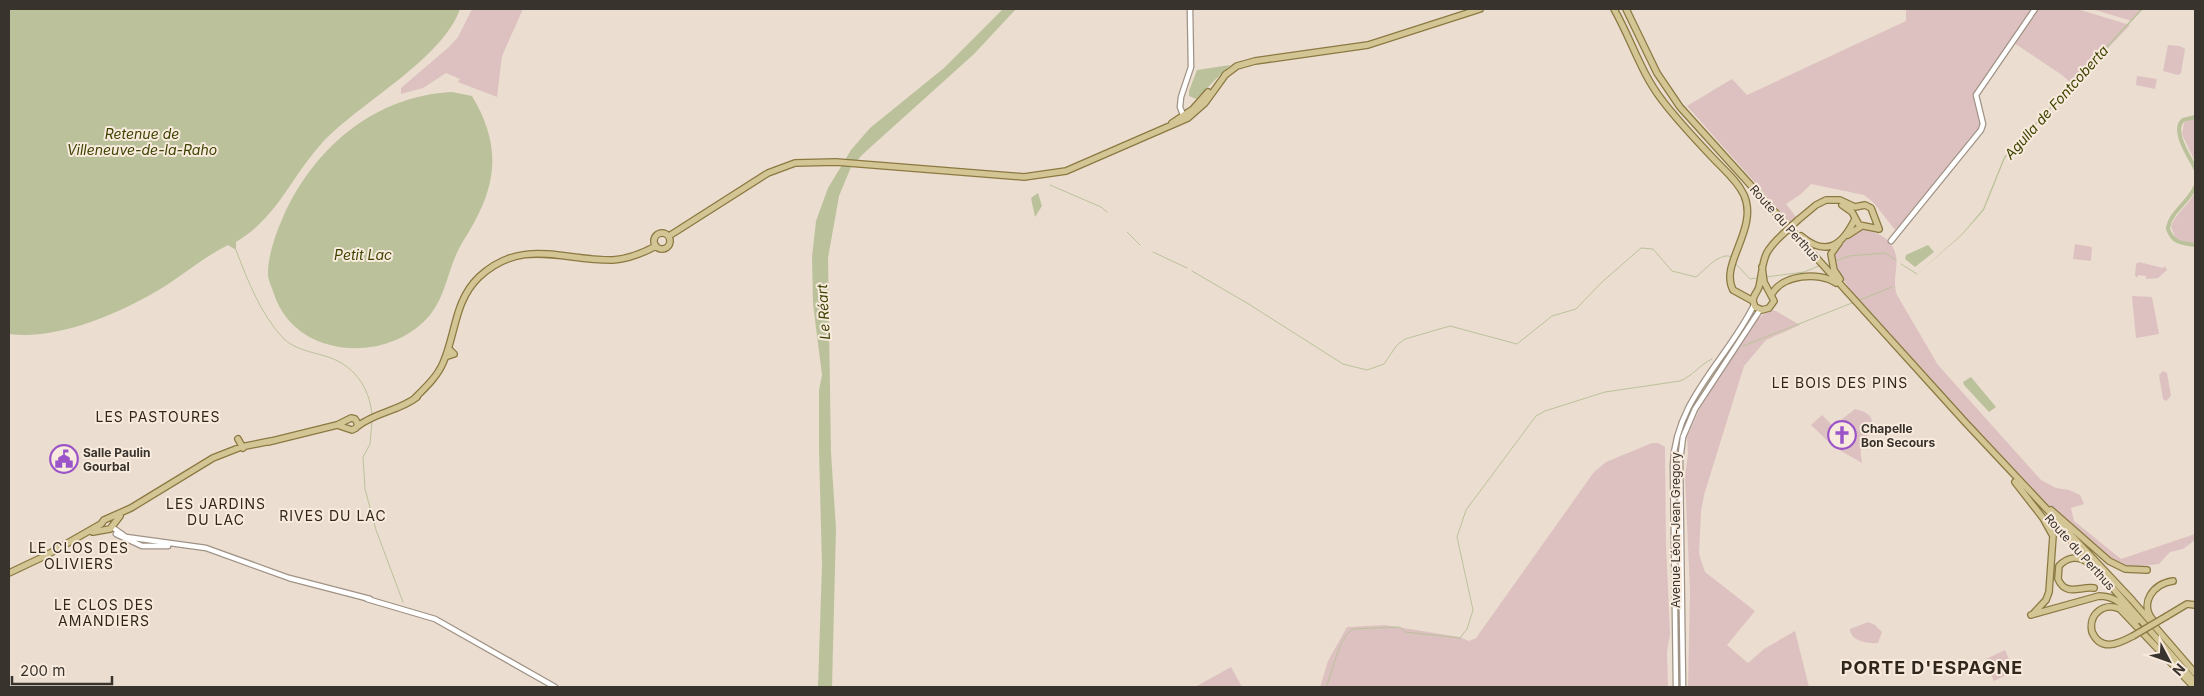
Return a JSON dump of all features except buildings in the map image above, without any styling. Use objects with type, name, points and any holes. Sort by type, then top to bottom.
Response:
[{"type":"main road","points":[[670,237],[777,169],[804,162],[836,162],[1036,176],[1077,168],[1175,126],[1188,115],[1226,74],[1238,66],[1254,61],[1368,45],[1480,9]]},
{"type":"main road","points":[[1614,9],[1656,92],[1688,131],[1734,180],[1744,196],[1748,216],[1729,278],[1733,290],[1760,310],[1765,310],[1774,301],[1764,282],[1762,267]]},
{"type":"main road","name":"Route du Perthus","points":[[1626,9],[1670,96],[1965,422],[2118,584],[2195,672]]},
{"type":"main road","points":[[1144,139],[1188,115]]},
{"type":"main road","points":[[1753,303],[1767,252],[1798,220],[1822,201],[1832,200],[1859,207],[1866,205],[1874,213],[1874,219],[1879,229],[1865,226],[1846,207],[1832,200]]},
{"type":"main road","points":[[1784,221],[1813,246],[1826,248],[1842,238],[1859,207]]},
{"type":"main road","points":[[1852,298],[1834,270],[1832,254],[1840,242],[1874,219]]},
{"type":"main road","points":[[655,245],[654,237],[659,233],[664,232],[670,237]]},
{"type":"main road","points":[[448,354],[453,326],[464,299],[483,274],[512,258],[534,253],[603,260],[624,258],[655,245],[666,248],[670,244],[670,237]]},
{"type":"main road","points":[[1733,265],[1732,274],[1737,289],[1746,294],[1756,292],[1770,293],[1786,280],[1819,276],[1827,277],[1844,288]]},
{"type":"main road","points":[[347,424],[352,430],[357,423],[397,409],[414,399],[433,383],[448,354],[464,299]]},
{"type":"main road","points":[[347,424],[351,418],[357,423]]},
{"type":"main road","points":[[1965,422],[2038,499],[2109,561],[2125,569],[2147,570]]},
{"type":"main road","name":"Route du Perthus","points":[[1965,422],[2195,682]]},
{"type":"main road","points":[[9,574],[33,566],[108,525],[131,508],[205,462],[244,448],[347,424]]},
{"type":"main road","points":[[205,462],[244,448]]},
{"type":"main road","points":[[1986,448],[2044,518],[2052,536],[2049,592],[2046,600],[2031,615],[2099,596],[2114,598],[2162,648],[2195,687]]},
{"type":"main road","points":[[2094,588],[2080,591],[2065,588],[2058,579],[2059,566],[2072,558],[2084,560],[2113,589]]},
{"type":"main road","points":[[2173,581],[2162,584],[2151,593],[2147,608],[2150,615],[2195,672]]},
{"type":"main road","points":[[2195,605],[2187,604],[2167,616],[2133,636],[2113,646],[2103,644],[2092,632],[2092,618],[2098,610],[2106,606],[2120,609],[2195,687]]},
{"type":"street","points":[[1188,115],[1181,97],[1191,68],[1190,9]]},
{"type":"street","points":[[1891,241],[1981,130],[1984,124],[1976,95],[2035,9]]},
{"type":"street","name":"Avenue Léon-Jean Gregory","points":[[1676,687],[1673,450],[1687,408],[1753,303]]},
{"type":"street","name":"Avenue Léon-Jean Gregory","points":[[1683,687],[1680,453],[1695,409],[1760,310]]},
{"type":"street","points":[[108,525],[128,541],[142,546],[189,545],[206,548],[289,578],[370,599],[435,619],[555,687]]},
{"type":"shaded area","points":[[472,9],[523,9],[502,56],[497,97],[458,82],[460,79],[446,73],[423,88],[401,94],[401,88],[458,37]]},
{"type":"shaded area","points":[[1906,9],[2033,9],[1974,94],[1981,122],[1977,132],[1902,227],[1895,230],[1874,203],[1864,195],[1811,184],[1801,194],[1786,204],[1797,218],[1791,223],[1687,106],[1732,79],[1747,95],[1906,21]]},
{"type":"shaded area","points":[[2037,9],[2077,9],[2130,25],[2073,85],[2062,75],[2014,43]]},
{"type":"shaded area","points":[[2092,9],[2143,9],[2132,21]]},
{"type":"shaded area","points":[[2168,45],[2180,46],[2185,49],[2181,73],[2178,75],[2163,71]]},
{"type":"shaded area","points":[[2137,76],[2157,79],[2155,89],[2136,85]]},
{"type":"shaded area","points":[[2195,118],[2195,162],[2182,134],[2184,122]]},
{"type":"shaded area","points":[[2195,192],[2195,244],[2182,242],[2175,237],[2171,226]]},
{"type":"shaded area","points":[[1857,230],[1876,233],[1891,244],[1896,256],[1895,285],[1897,295],[1938,365],[2041,480],[2056,488],[2069,490],[2080,495],[2084,504],[2071,508],[2074,521],[2121,559],[2195,534],[2195,540],[2183,549],[2170,552],[2159,564],[2126,568],[2111,559],[2039,498],[1894,340],[1855,296],[1836,269],[1834,255],[1836,250]]},
{"type":"shaded area","points":[[2075,244],[2092,247],[2091,261],[2073,259]]},
{"type":"shaded area","points":[[2139,262],[2163,268],[2165,266],[2167,270],[2158,278],[2146,279],[2146,276],[2138,275],[2137,278],[2135,275],[2136,264]]},
{"type":"shaded area","points":[[2132,296],[2152,297],[2159,334],[2136,338]]},
{"type":"shaded area","points":[[1770,310],[1776,311],[1800,325],[1766,340],[1744,366],[1704,495],[1701,512],[1699,554],[1705,572],[1755,611],[1727,645],[1748,663],[1764,649],[1795,631],[1809,687],[1688,687],[1690,591],[1685,477],[1688,454],[1687,437],[1699,410],[1725,366],[1757,319]]},
{"type":"shaded area","points":[[2163,371],[2167,373],[2171,396],[2166,401],[2163,399],[2159,375]]},
{"type":"shaded area","points":[[1855,409],[1865,412],[1872,421],[1861,450],[1862,463],[1834,447],[1811,425],[1822,415],[1833,426]]},
{"type":"shaded area","points":[[1652,443],[1658,443],[1665,447],[1666,544],[1670,634],[1667,652],[1668,687],[1320,687],[1328,661],[1347,627],[1385,625],[1459,637],[1469,641],[1476,638],[1594,472],[1606,462]]},
{"type":"shaded area","points":[[1868,622],[1875,625],[1882,632],[1878,643],[1860,641],[1851,633],[1850,629]]},
{"type":"shaded area","points":[[2005,650],[2014,671],[1994,681],[1984,660]]},
{"type":"shaded area","points":[[1231,667],[1242,687],[1195,687]]},
{"type":"water","name":"Retenue de Villeneuve-de-la-Raho","points":[[9,9],[460,9],[450,28],[436,46],[322,143],[273,209],[250,232],[236,242],[236,250],[228,245],[157,291],[105,317],[66,329],[27,335],[9,334]]},
{"type":"water","name":"Le Réart","points":[[1003,9],[1016,9],[974,54],[863,154],[851,167],[839,196],[828,258],[831,453],[836,528],[832,687],[818,687],[822,565],[819,390],[822,375],[813,304],[812,257],[816,221],[828,188],[851,150],[870,128],[944,68]]},
{"type":"water","points":[[2143,9],[2005,158],[1984,210],[1962,235],[1916,275],[1962,234],[1983,209],[2004,157]]},
{"type":"water","points":[[1230,65],[1196,99],[1189,96],[1197,70]]},
{"type":"water","name":"Petit Lac","points":[[452,92],[472,96],[489,135],[492,171],[482,206],[457,252],[436,307],[412,331],[391,342],[368,347],[344,348],[322,342],[301,332],[285,316],[274,294],[268,276],[270,254],[275,238],[296,192],[330,148],[350,130],[372,115],[397,104],[424,96]]},
{"type":"water","points":[[1038,193],[1042,206],[1035,217],[1031,198]]},
{"type":"water","points":[[1928,245],[1934,252],[1915,267],[1905,259],[1906,255]]},
{"type":"water","points":[[1751,313],[1754,315],[1708,385],[1682,439],[1683,687],[1678,687],[1675,458],[1685,418],[1694,400],[1704,381]]},
{"type":"water","points":[[1971,377],[1996,407],[1989,412],[1964,385],[1963,382]]},
{"type":"waterway","points":[[2195,117],[2183,120],[2179,130],[2180,137],[2195,168]]},
{"type":"waterway","points":[[1050,185],[1101,207],[1107,212]]},
{"type":"waterway","points":[[2195,187],[2175,213],[2168,229],[2175,240],[2195,245]]},
{"type":"waterway","points":[[1127,232],[1140,245]]},
{"type":"waterway","points":[[1192,271],[1247,303],[1343,364],[1367,370],[1384,364],[1397,345],[1405,339],[1450,326],[1517,344],[1552,316],[1576,309],[1602,282],[1641,248],[1653,249],[1672,271],[1696,277],[1718,259],[1727,256],[1732,257]]},
{"type":"waterway","points":[[236,250],[255,296],[275,329],[292,345],[335,360],[351,370],[363,385],[372,414]]},
{"type":"waterway","points":[[1153,252],[1187,268]]},
{"type":"waterway","points":[[1835,261],[1849,256],[1885,253],[1896,260]]},
{"type":"waterway","points":[[1736,264],[1750,279],[1757,278]]},
{"type":"waterway","points":[[1901,264],[1917,274]]},
{"type":"waterway","points":[[1766,277],[1804,272],[1819,266]]},
{"type":"waterway","name":"Agulla de Fontcoberta","points":[[1860,300],[1892,287]]},
{"type":"waterway","name":"Agulla de Fontcoberta","points":[[1743,346],[1852,303]]},
{"type":"waterway","name":"Agulla de Fontcoberta","points":[[1326,687],[1343,640],[1353,629],[1400,627],[1405,632],[1460,638],[1467,629],[1473,610],[1457,537],[1466,510],[1536,416],[1545,411],[1605,392],[1680,381],[1712,359]]},
{"type":"waterway","points":[[372,421],[370,444],[363,457],[365,489],[376,530],[403,602]]},
{"type":"place","name":"Chapelle Bon Secours","points":[[1842,435]]},
{"type":"place","name":"Salle Paulin Gourbal","points":[[64,459]]},
{"type":"district","name":"LE BOIS DES PINS","points":[[1840,382]]},
{"type":"district","name":"LES PASTOURES","points":[[158,416]]},
{"type":"district","name":"LES JARDINS DU LAC","points":[[216,512]]},
{"type":"district","name":"RIVES DU LAC","points":[[333,515]]},
{"type":"district","name":"LE CLOS DES OLIVIERS","points":[[79,556]]},
{"type":"district","name":"LE CLOS DES AMANDIERS","points":[[104,612]]},
{"type":"district","name":"PORTE D'ESPAGNE","points":[[1932,667]]}]
